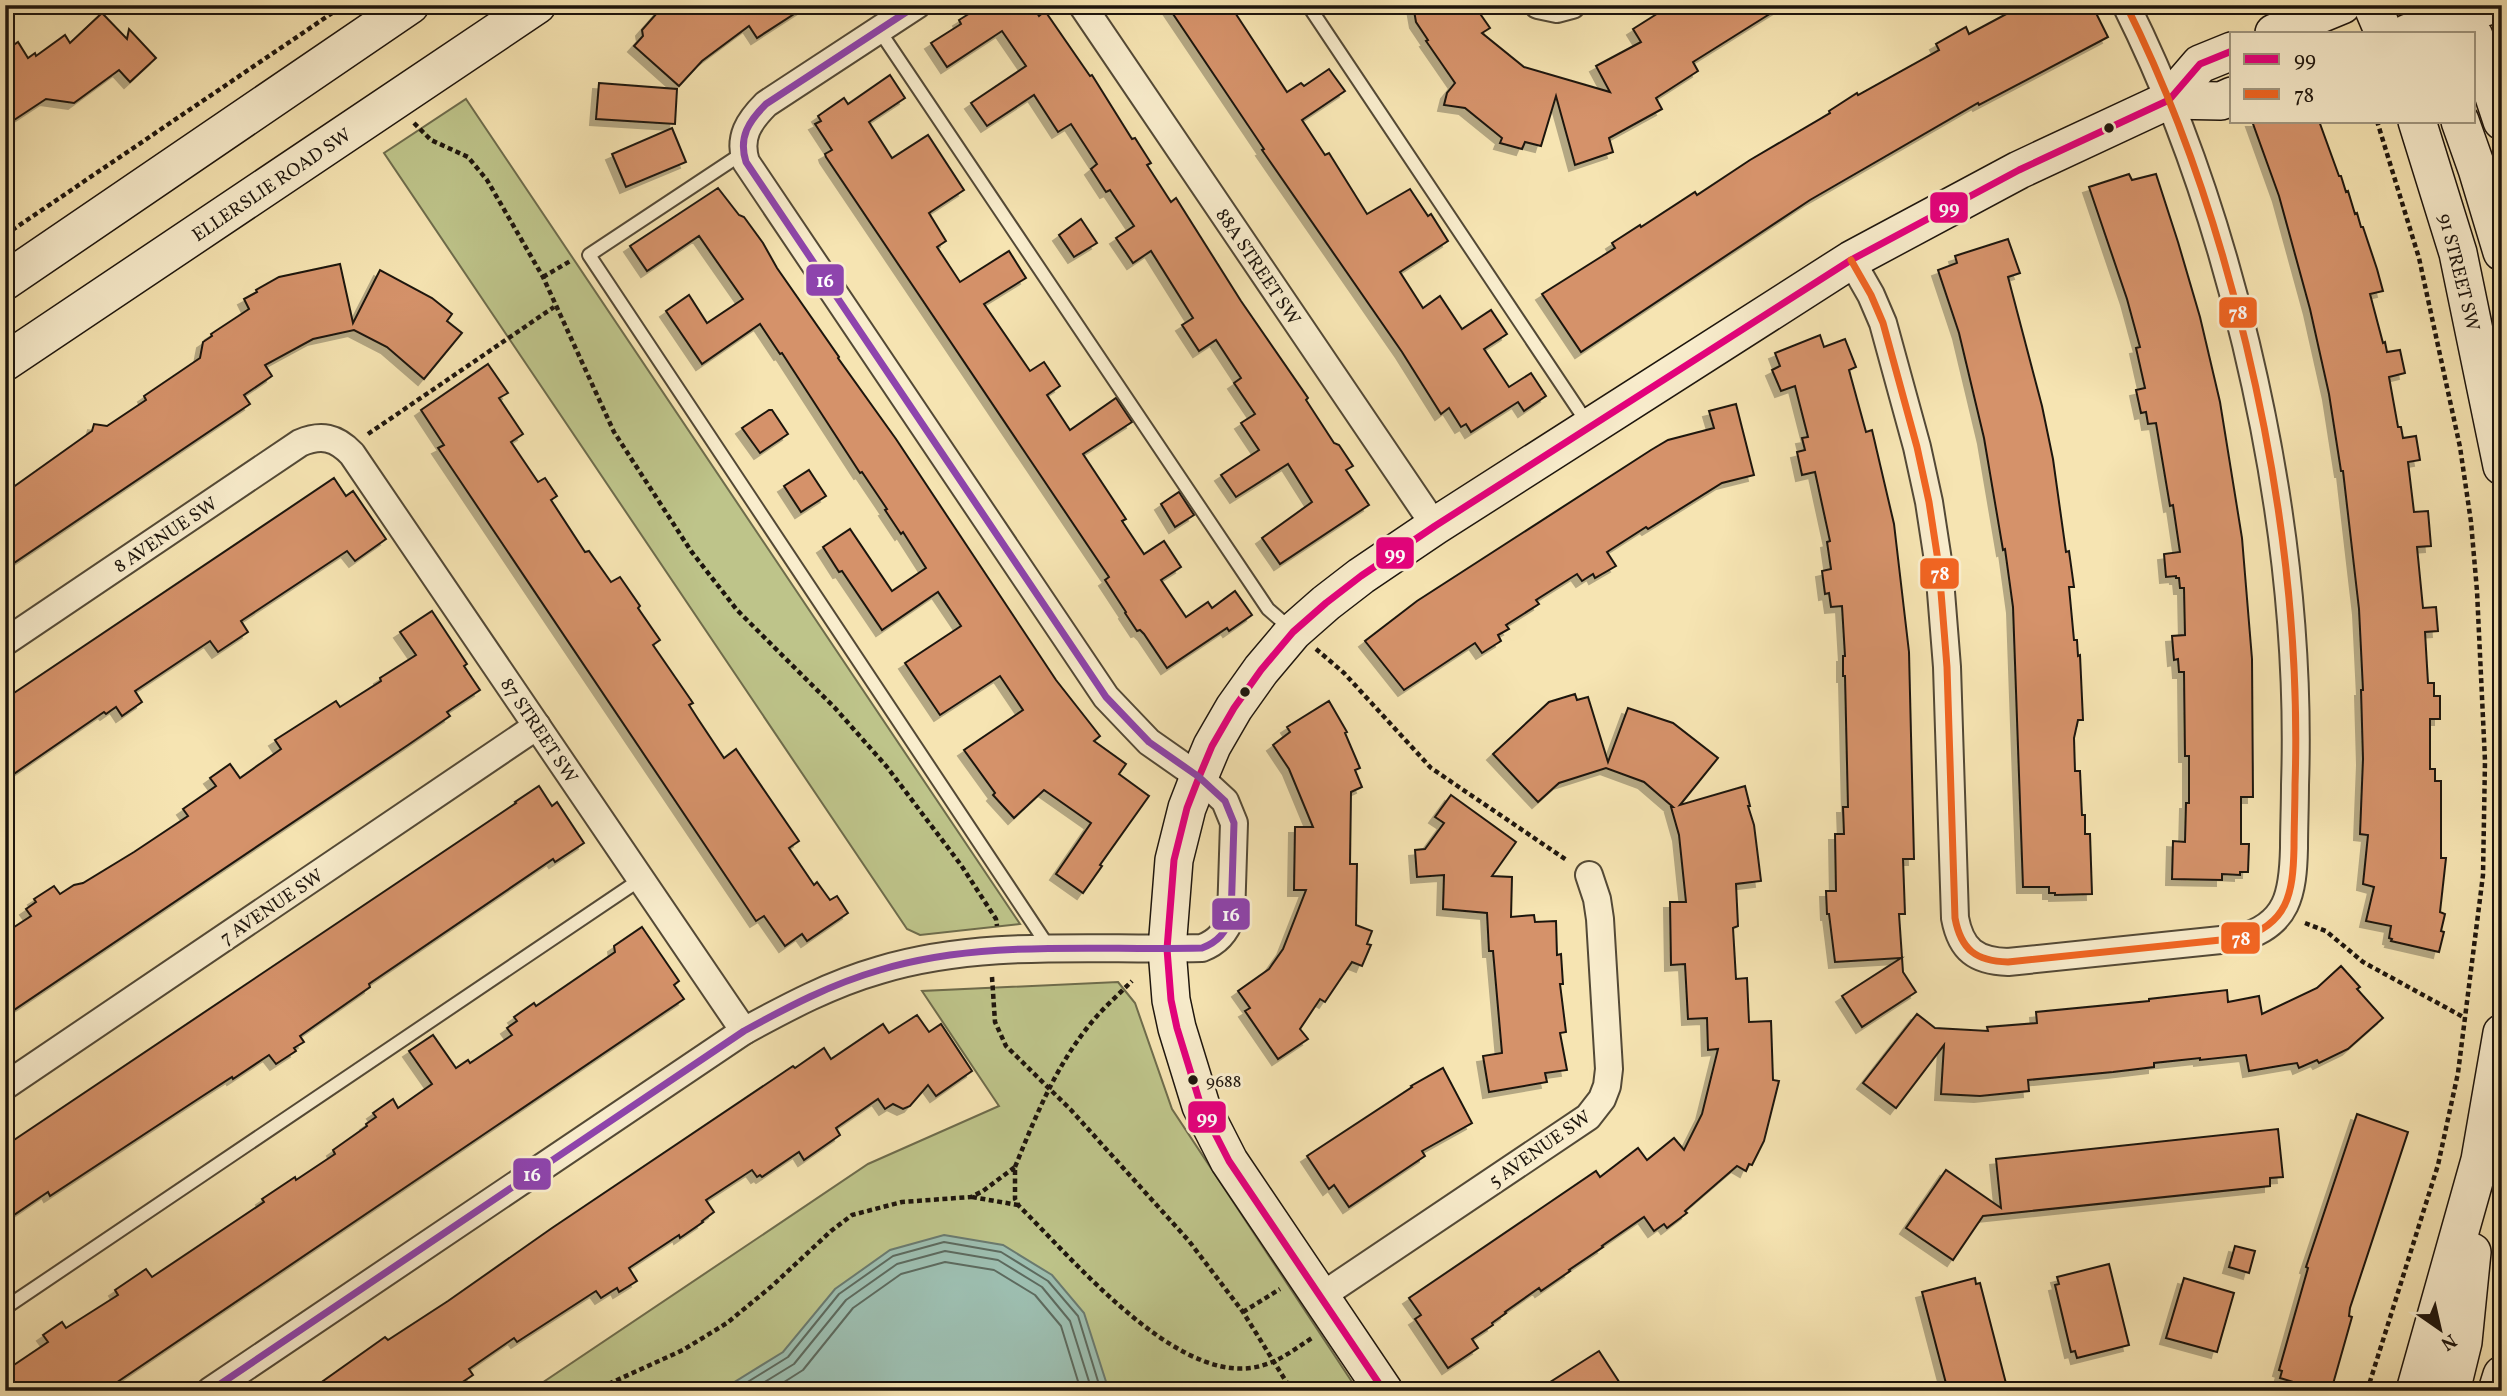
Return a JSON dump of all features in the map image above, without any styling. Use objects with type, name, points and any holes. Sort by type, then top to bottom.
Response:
[{"type":"main road","points":[[5,281],[410,5]]},
{"type":"main road","name":"ELLERSLIE ROAD SW","points":[[5,362],[537,5]]},
{"type":"main road","points":[[2276,32],[2342,5]]},
{"type":"main road","points":[[2372,5],[2384,32]]},
{"type":"main road","points":[[1384,1391],[1229,1161],[1201,1106],[1177,1028],[1167,949],[1174,860],[1187,808],[1199,777],[1212,746],[1234,708],[1293,632],[1361,576],[1435,526],[1851,260],[2007,176],[2169,100],[2200,64],[2230,52]]},
{"type":"main road","points":[[2476,72],[2502,121]]},
{"type":"main road","points":[[2169,100],[2221,101],[2230,97]]},
{"type":"main road","name":"91 STREET SW","points":[[2417,122],[2458,253],[2502,466]]},
{"type":"main road","points":[[2460,122],[2502,252]]},
{"type":"main road","points":[[2451,1391],[2463,1342],[2480,1160],[2502,1033]]},
{"type":"main road","points":[[2415,1391],[2480,1160]]},
{"type":"main road","points":[[2497,1391],[2502,1375]]},
{"type":"street","points":[[210,1391],[744,1031],[814,994],[881,969],[945,956],[1050,949],[1202,948],[1209,946],[1226,932],[1231,917],[1234,823],[1225,801],[1199,777],[1135,730],[1093,678],[750,170],[743,146],[754,116],[766,104],[917,5]]},
{"type":"street","name":"88A STREET SW","points":[[1082,5],[1435,526]]},
{"type":"street","points":[[1542,7],[1558,9],[1572,5]]},
{"type":"street","points":[[1851,260],[1883,323],[1929,502],[1939,567],[1947,667],[1955,918],[1958,933],[1968,949],[1980,958],[2008,962],[2240,938],[2266,928],[2281,913],[2291,887],[2297,743],[2291,608],[2277,493],[2258,396],[2228,272],[2187,143],[2126,5]]},
{"type":"street","name":"8 AVENUE SW","points":[[5,642],[300,443],[312,439],[338,443]]},
{"type":"street","name":"87 STREET SW","points":[[338,443],[537,726],[744,1031]]},
{"type":"street","name":"7 AVENUE SW","points":[[5,1086],[537,726]]},
{"type":"street","name":"5 AVENUE SW","points":[[1321,1298],[1588,1117],[1602,1100],[1607,1086],[1609,1052],[1600,919],[1589,875]]},
{"type":"lane","points":[[1308,5],[1589,426]]},
{"type":"lane","points":[[879,30],[1268,609],[1293,632]]},
{"type":"lane","points":[[743,146],[589,255],[1050,949]]},
{"type":"lane","points":[[5,1308],[641,879]]},
{"type":"path","points":[[5,235],[344,5]]},
{"type":"path","points":[[410,118],[423,135],[460,152],[475,165],[512,221],[543,277],[614,432],[691,551],[737,610],[835,708],[895,777],[961,864],[996,919],[997,926]]},
{"type":"path","points":[[2367,1391],[2446,1135],[2458,1073],[2483,875],[2486,761],[2477,591],[2471,522],[2458,436],[2419,258],[2377,122]]},
{"type":"path","points":[[543,277],[582,255],[589,255]]},
{"type":"path","points":[[338,443],[555,306]]},
{"type":"path","points":[[1293,632],[1344,673],[1431,768],[1589,875]]},
{"type":"path","points":[[2281,913],[2326,931],[2363,962],[2465,1018]]},
{"type":"path","points":[[992,977],[993,1012],[1006,1046],[1071,1110],[1189,1241],[1242,1312],[1292,1391]]},
{"type":"path","points":[[1132,981],[1089,1026],[1048,1088],[1015,1167],[1015,1199],[1019,1206],[1119,1305],[1187,1355],[1214,1365],[1237,1369],[1275,1362],[1321,1298]]},
{"type":"path","points":[[971,1197],[1015,1167]]},
{"type":"path","points":[[593,1391],[683,1350],[727,1323],[852,1215],[902,1202],[971,1197],[1019,1206]]},
{"type":"path","points":[[1242,1312],[1321,1298]]},
{"type":"green space","points":[[466,99],[1020,924],[920,935],[907,929],[384,153]]},
{"type":"green space","points":[[1118,982],[1135,1003],[1172,1109],[1358,1391],[530,1391],[868,1164],[999,1106],[922,991]]},
{"type":"water","points":[[944,1235],[1003,1245],[1052,1275],[1084,1313],[1109,1391],[720,1391],[783,1352],[835,1289],[890,1250]]},
{"type":"building","points":[[664,5],[808,5],[757,38],[749,26],[702,61],[679,86],[634,46],[643,36],[642,30]]},
{"type":"building","points":[[983,5],[1032,5],[1039,16],[1045,11],[1090,76],[1092,75],[1132,139],[1135,138],[1151,163],[1147,165],[1171,202],[1176,198],[1241,301],[1308,398],[1306,400],[1334,443],[1339,445],[1353,466],[1346,470],[1369,505],[1280,564],[1262,538],[1312,502],[1288,464],[1236,497],[1221,475],[1259,450],[1241,423],[1255,414],[1234,383],[1241,378],[1216,340],[1199,351],[1182,325],[1193,318],[1151,251],[1133,263],[1116,238],[1134,226],[1110,190],[1106,192],[1091,169],[1097,164],[1071,124],[1058,132],[1034,95],[987,126],[971,103],[1026,66],[1002,31],[947,67],[931,43],[961,24],[959,20]]},
{"type":"building","points":[[1167,5],[1230,5],[1287,92],[1301,83],[1304,86],[1329,69],[1345,91],[1302,120],[1325,155],[1329,153],[1367,214],[1410,189],[1428,216],[1431,214],[1448,241],[1400,272],[1423,308],[1440,296],[1462,329],[1491,310],[1507,334],[1484,349],[1509,387],[1531,373],[1546,396],[1524,411],[1518,402],[1471,432],[1466,424],[1461,427],[1449,408],[1441,414],[1402,352],[1262,150],[1264,149]]},
{"type":"building","points":[[1413,5],[1474,5],[1490,28],[1482,33],[1524,67],[1610,92],[1596,66],[1641,42],[1633,29],[1671,5],[1705,5],[1710,12],[1720,5],[1784,5],[1693,62],[1698,71],[1656,98],[1662,109],[1609,138],[1613,152],[1575,165],[1556,96],[1541,146],[1525,142],[1522,149],[1500,143],[1502,138],[1465,108],[1444,105],[1447,93],[1455,83],[1426,41],[1428,40],[1416,22]]},
{"type":"building","points":[[2023,5],[2092,5],[2108,37],[1979,105],[1978,103],[1810,200],[1581,352],[1542,294],[1615,248],[1612,243],[1640,225],[1641,227],[1695,192],[1697,195],[1830,113],[1829,111],[1857,93],[1858,95],[1939,50],[1936,44],[1966,27],[1969,34]]},
{"type":"building","points":[[102,13],[127,39],[129,29],[156,58],[130,82],[119,70],[74,103],[46,99],[5,126],[5,51],[18,42],[28,58],[35,53],[36,56],[65,35],[70,43]]},
{"type":"building","points":[[890,75],[905,98],[869,122],[892,158],[928,135],[964,190],[929,213],[946,241],[937,247],[960,282],[1009,251],[1026,278],[984,304],[1030,371],[1044,362],[1060,386],[1047,395],[1070,430],[1116,398],[1132,422],[1083,454],[1126,519],[1122,521],[1144,554],[1164,541],[1181,567],[1161,580],[1186,617],[1208,602],[1212,608],[1235,591],[1252,615],[1229,631],[1227,628],[1167,668],[1144,634],[1140,630],[1137,631],[1105,580],[1109,577],[826,157],[825,154],[832,150],[815,124],[821,121],[818,116],[844,98],[848,104]]},
{"type":"building","points":[[599,83],[677,89],[675,124],[596,119]]},
{"type":"building","points":[[2252,122],[2319,122],[2339,176],[2363,227],[2377,269],[2383,291],[2370,294],[2383,343],[2385,342],[2387,352],[2400,350],[2405,373],[2389,377],[2398,427],[2401,427],[2403,438],[2416,436],[2420,460],[2408,462],[2414,512],[2428,511],[2431,546],[2417,547],[2423,608],[2436,607],[2438,631],[2425,632],[2428,683],[2434,683],[2434,696],[2440,696],[2440,719],[2430,719],[2430,769],[2435,769],[2435,781],[2441,781],[2441,858],[2446,858],[2440,912],[2445,914],[2441,931],[2444,932],[2439,952],[2391,941],[2391,926],[2366,921],[2374,887],[2363,884],[2368,835],[2360,834],[2363,690],[2359,609],[2343,471],[2310,309],[2279,196]]},
{"type":"building","points":[[672,128],[686,162],[626,187],[612,154]]},
{"type":"building","points":[[2129,174],[2132,180],[2156,174],[2178,242],[2200,317],[2220,402],[2242,538],[2252,659],[2253,797],[2241,797],[2241,844],[2249,844],[2248,872],[2240,872],[2240,875],[2222,874],[2222,880],[2172,879],[2173,841],[2185,842],[2186,803],[2189,803],[2189,756],[2185,756],[2184,672],[2179,672],[2178,659],[2174,660],[2172,636],[2185,635],[2184,588],[2180,588],[2179,578],[2176,576],[2166,577],[2164,554],[2180,552],[2156,423],[2148,424],[2146,412],[2141,413],[2136,390],[2145,388],[2136,348],[2140,347],[2127,299],[2089,187]]},
{"type":"building","points":[[718,188],[763,243],[777,268],[896,439],[1056,680],[1100,736],[1094,741],[1126,764],[1119,774],[1149,796],[1083,893],[1056,874],[1091,823],[1044,790],[1014,818],[993,795],[995,793],[964,750],[1023,710],[1000,676],[940,715],[905,663],[961,626],[938,592],[882,630],[823,547],[850,529],[892,591],[926,568],[782,353],[780,354],[760,324],[702,364],[666,311],[689,295],[707,323],[743,299],[699,236],[647,271],[630,246]]},
{"type":"building","points":[[1081,219],[1097,243],[1074,257],[1059,235]]},
{"type":"building","points":[[2008,239],[2020,273],[2008,277],[2042,406],[2074,587],[2069,587],[2074,640],[2077,640],[2078,656],[2080,655],[2083,720],[2078,720],[2074,738],[2075,771],[2080,771],[2085,834],[2090,834],[2092,894],[2055,895],[2049,893],[2049,887],[2023,887],[2013,607],[1984,438],[1959,333],[1938,270],[1957,263],[1955,256]]},
{"type":"building","points":[[340,264],[353,323],[380,270],[432,298],[452,314],[447,321],[462,333],[424,379],[387,347],[354,330],[313,339],[265,365],[272,376],[244,395],[250,404],[5,569],[5,493],[92,431],[94,424],[107,426],[146,400],[144,396],[200,358],[203,342],[249,309],[244,299],[257,292],[256,290],[279,277]]},
{"type":"building","points":[[1820,335],[1824,347],[1845,339],[1856,367],[1849,370],[1866,432],[1872,430],[1894,524],[1909,652],[1914,859],[1903,859],[1905,914],[1899,914],[1903,972],[1916,992],[1862,1027],[1842,996],[1901,958],[1835,962],[1826,891],[1836,891],[1835,834],[1844,834],[1843,807],[1848,807],[1842,606],[1831,607],[1829,593],[1825,594],[1822,571],[1831,569],[1827,542],[1830,541],[1815,472],[1802,475],[1797,452],[1805,450],[1802,438],[1808,437],[1795,386],[1781,391],[1772,370],[1780,366],[1775,353]]},
{"type":"building","points":[[488,364],[508,393],[499,398],[523,434],[511,442],[538,482],[545,478],[557,496],[551,500],[585,552],[589,551],[611,582],[620,577],[640,606],[638,608],[660,640],[653,645],[693,703],[689,705],[724,758],[736,749],[799,841],[789,848],[814,885],[817,882],[830,900],[837,896],[848,913],[807,941],[802,934],[785,946],[764,916],[756,921],[438,448],[444,445],[421,410]]},
{"type":"building","points":[[1736,404],[1754,475],[1722,483],[1607,552],[1616,566],[1595,578],[1593,574],[1582,581],[1577,574],[1536,600],[1539,604],[1506,625],[1509,629],[1498,635],[1501,641],[1482,653],[1475,643],[1404,690],[1365,641],[1417,601],[1651,450],[1668,440],[1714,428],[1709,411]]},
{"type":"building","points":[[772,410],[788,434],[760,453],[742,428]]},
{"type":"building","points":[[809,470],[826,496],[801,512],[784,486]]},
{"type":"building","points":[[334,478],[346,496],[353,491],[386,539],[355,561],[347,551],[241,621],[248,632],[218,652],[210,641],[135,691],[142,702],[122,716],[116,707],[106,714],[104,712],[5,780],[5,699]]},
{"type":"building","points":[[1179,492],[1194,515],[1175,527],[1161,504]]},
{"type":"building","points":[[432,611],[467,664],[464,666],[480,690],[447,712],[450,716],[408,745],[5,1016],[5,933],[31,916],[26,909],[36,902],[34,899],[54,886],[60,894],[134,852],[188,816],[183,809],[216,786],[210,778],[230,764],[240,778],[281,749],[275,740],[336,701],[340,707],[381,681],[380,678],[416,655],[400,632]]},
{"type":"building","points":[[1575,694],[1577,700],[1588,697],[1608,762],[1628,708],[1673,723],[1718,758],[1680,805],[1745,786],[1754,825],[1761,881],[1736,884],[1738,926],[1733,928],[1736,979],[1747,978],[1749,1022],[1771,1021],[1773,1080],[1779,1081],[1764,1141],[1746,1171],[1737,1166],[1667,1228],[1664,1224],[1654,1231],[1644,1217],[1541,1291],[1539,1288],[1505,1312],[1493,1325],[1472,1339],[1478,1348],[1448,1368],[1415,1319],[1421,1315],[1409,1298],[1596,1171],[1600,1177],[1638,1148],[1647,1160],[1674,1138],[1684,1150],[1702,1114],[1718,1049],[1708,1050],[1707,1018],[1688,1019],[1685,964],[1671,965],[1670,902],[1686,902],[1679,835],[1673,807],[1644,782],[1606,768],[1559,783],[1538,802],[1493,754],[1549,702]]},
{"type":"building","points":[[1329,701],[1347,732],[1345,733],[1360,768],[1355,770],[1362,787],[1351,792],[1350,864],[1357,864],[1356,925],[1372,931],[1367,944],[1371,945],[1362,966],[1352,962],[1325,1002],[1320,999],[1300,1029],[1308,1039],[1278,1059],[1245,1011],[1250,1008],[1238,991],[1269,969],[1283,949],[1306,890],[1294,890],[1295,827],[1313,827],[1289,769],[1273,745],[1290,732],[1287,727]]},
{"type":"building","points":[[539,786],[552,806],[557,802],[584,843],[555,862],[553,859],[369,984],[370,987],[300,1036],[304,1042],[294,1048],[296,1051],[276,1064],[269,1055],[50,1196],[48,1192],[5,1221],[5,1148],[14,1140]]},
{"type":"building","points":[[1451,795],[1516,842],[1492,876],[1512,877],[1511,917],[1534,915],[1535,922],[1556,921],[1566,1032],[1560,1033],[1567,1070],[1545,1073],[1547,1082],[1489,1092],[1483,1056],[1502,1053],[1487,913],[1443,909],[1444,875],[1417,877],[1415,850],[1425,849],[1444,823],[1435,817]]},
{"type":"building","points":[[642,927],[679,981],[674,985],[684,999],[104,1391],[5,1391],[5,1371],[48,1342],[43,1335],[62,1322],[66,1328],[118,1295],[115,1290],[146,1269],[152,1277],[264,1202],[262,1199],[335,1154],[333,1150],[367,1126],[366,1124],[376,1117],[373,1113],[393,1099],[398,1108],[432,1084],[409,1051],[433,1035],[456,1068],[468,1060],[470,1063],[512,1035],[507,1028],[517,1021],[514,1017],[534,1003],[536,1006],[615,952],[614,946]]},
{"type":"building","points":[[2341,966],[2383,1018],[2348,1049],[2319,1063],[2317,1060],[2299,1068],[2297,1063],[2249,1071],[2246,1055],[2200,1058],[2154,1063],[2154,1067],[2028,1080],[2029,1091],[1980,1096],[1941,1094],[1944,1045],[1896,1108],[1863,1083],[1917,1014],[1935,1028],[1988,1031],[1987,1027],[2037,1023],[2036,1012],[2227,990],[2228,1002],[2259,996],[2262,1014],[2317,988]]},
{"type":"building","points":[[917,1015],[929,1032],[941,1024],[972,1071],[936,1096],[928,1085],[910,1106],[903,1109],[893,1104],[885,1109],[878,1099],[836,1128],[840,1135],[804,1160],[799,1152],[762,1177],[757,1177],[752,1170],[706,1200],[714,1212],[703,1222],[629,1268],[637,1281],[619,1292],[617,1288],[601,1298],[596,1291],[517,1342],[514,1338],[469,1369],[473,1375],[449,1391],[309,1391],[385,1337],[388,1340],[448,1301],[793,1066],[795,1068],[824,1048],[831,1059],[883,1024],[889,1033]]},
{"type":"building","points":[[1443,1068],[1472,1123],[1422,1151],[1425,1156],[1349,1207],[1334,1185],[1329,1189],[1307,1156],[1411,1086]]},
{"type":"building","points":[[2357,1114],[2408,1132],[2350,1308],[2349,1316],[2352,1317],[2331,1391],[2323,1391],[2280,1378],[2282,1371],[2279,1370],[2308,1268],[2306,1267]]},
{"type":"building","points":[[2278,1129],[2283,1177],[2270,1178],[2270,1186],[1983,1216],[1953,1260],[1906,1228],[1946,1170],[2001,1208],[1996,1159]]},
{"type":"building","points":[[2235,1246],[2255,1251],[2249,1273],[2229,1267]]},
{"type":"building","points":[[2109,1264],[2129,1345],[2077,1358],[2075,1351],[2071,1352],[2055,1285],[2059,1284],[2057,1277]]},
{"type":"building","points":[[1975,1278],[1976,1284],[1980,1283],[2008,1391],[1948,1391],[1922,1292]]},
{"type":"building","points":[[2184,1278],[2234,1293],[2217,1352],[2166,1338]]},
{"type":"building","points":[[1599,1351],[1625,1391],[1536,1391]]},
{"type":"transit line","name":"16","points":[[210,1391],[744,1031],[810,997],[844,982],[919,960],[1040,948],[1202,948],[1217,940],[1227,927],[1231,917],[1234,823],[1225,801],[1199,777],[1149,742],[1106,697],[746,162],[744,137],[766,104],[917,5]]},
{"type":"transit line","name":"78","points":[[1851,260],[1883,323],[1929,502],[1939,567],[1947,667],[1955,918],[1966,946],[1979,956],[2008,962],[2240,938],[2269,925],[2285,905],[2289,893],[2294,848],[2294,673],[2291,618],[2278,508],[2246,344],[2223,257],[2196,171],[2164,87],[2126,5]]},
{"type":"transit line","name":"99","points":[[1384,1391],[1229,1161],[1201,1106],[1177,1028],[1171,1000],[1167,949],[1174,860],[1187,808],[1199,777],[1212,746],[1234,708],[1293,632],[1361,576],[1435,526],[1851,260],[2019,170],[2169,100],[2200,64],[2230,52]]},
{"type":"place","name":"9688","points":[[1193,1080]]}]
